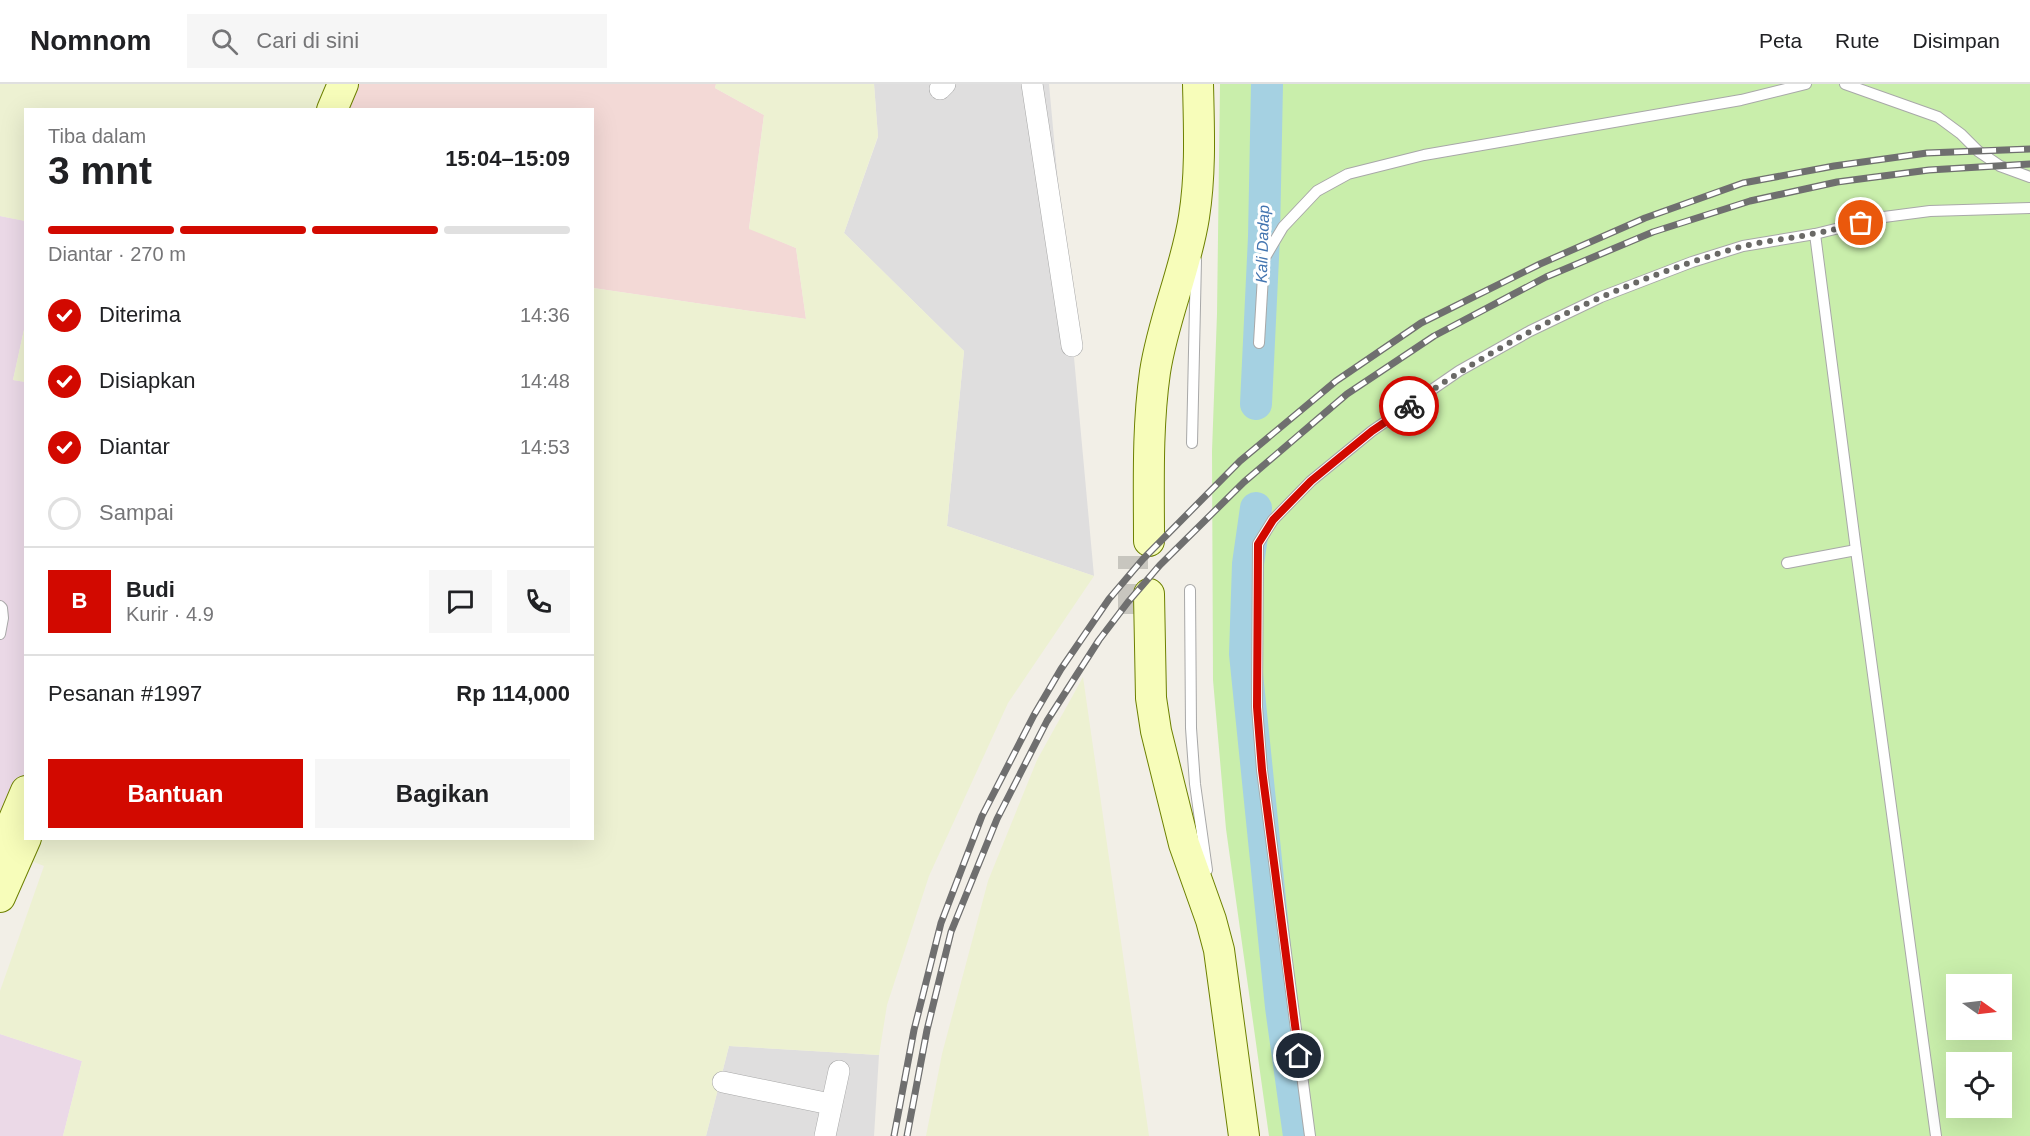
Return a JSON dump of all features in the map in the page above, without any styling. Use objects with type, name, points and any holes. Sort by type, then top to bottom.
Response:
[{"type":"main road","points":[[312,108],[322,84]]},
{"type":"main road","points":[[333,108],[343,84]]},
{"type":"main road","points":[[1198,84],[1199,134],[1198,184],[1194,217],[1155,370],[1141,548],[1134,442],[1139,368],[1154,305],[1193,171],[1199,134]]},
{"type":"main road","points":[[1229,1024],[1210,954],[1170,852],[1153,796],[1141,738],[1135,692],[1141,604],[1156,731],[1184,844],[1211,920],[1219,951],[1229,1024],[1244,1136]]},
{"type":"main road","points":[[0,897],[12,833],[24,797]]},
{"type":"street","points":[[1032,84],[1072,346]]},
{"type":"street","points":[[825,1136],[838,1071]]},
{"type":"street","points":[[723,1082],[830,1104]]},
{"type":"lane","points":[[1259,344],[1264,259],[1283,227],[1317,191],[1348,174],[1424,155],[1741,100],[1806,84]]},
{"type":"lane","points":[[1845,84],[1938,117],[1961,134],[1978,151],[2000,166],[2030,177]]},
{"type":"lane","points":[[1192,443],[1198,184]]},
{"type":"lane","points":[[1310,1136],[1262,770],[1257,707],[1258,544],[1273,520],[1311,481],[1372,431],[1459,371],[1530,331],[1601,297],[1692,262],[1743,246],[1815,234],[1884,217],[1930,211],[2030,208]]},
{"type":"lane","points":[[1815,234],[1936,1136]]},
{"type":"lane","points":[[1787,563],[1856,550]]},
{"type":"lane","points":[[1190,590],[1190,692],[1194,773],[1219,951]]},
{"type":"lane","points":[[0,606],[3,608],[3,618],[0,634]]},
{"type":"shaded area","points":[[342,84],[716,84],[715,88],[764,115],[749,228],[796,248],[806,319],[594,288],[594,108],[333,108]]},
{"type":"shaded area","points":[[874,84],[1049,84],[1094,576],[947,526],[964,351],[844,233],[878,137]]},
{"type":"shaded area","points":[[0,216],[24,221],[24,330],[13,380],[24,382],[24,795],[0,852]]},
{"type":"shaded area","points":[[0,1034],[82,1061],[63,1136],[0,1136]]},
{"type":"shaded area","points":[[729,1046],[879,1055],[874,1136],[706,1136]]},
{"type":"green space","points":[[0,84],[342,84],[332,108],[24,108],[24,221],[0,216]]},
{"type":"green space","points":[[716,84],[874,84],[878,136],[844,233],[964,351],[947,526],[1094,576],[1008,703],[929,876],[887,1005],[879,1055],[729,1046],[706,1136],[63,1136],[82,1061],[0,1034],[0,991],[44,866],[1,849],[24,839],[594,840],[594,288],[806,319],[796,248],[749,229],[764,115],[715,88]]},
{"type":"green space","points":[[1220,84],[2030,84],[2030,1136],[1269,1136],[1226,829],[1213,680],[1212,451],[1217,314]]},
{"type":"green space","points":[[24,330],[24,382],[13,380]]},
{"type":"green space","points":[[1083,677],[1149,1136],[926,1136],[942,1054],[988,881],[1037,760]]},
{"type":"waterway","name":"Kali Dadap","points":[[1256,404],[1264,237],[1267,84]]},
{"type":"waterway","name":"Kali Dadap","points":[[1256,508],[1248,564],[1245,654],[1281,1007],[1299,1136]]},
{"type":"tunnel","points":[[1133,556],[1133,614]]},
{"type":"railway","points":[[894,1136],[914,1030],[941,923],[982,816],[1034,715],[1061,669],[1109,599],[1143,559],[1240,461],[1336,381],[1421,323],[1540,264],[1645,218],[1743,183],[1834,166],[1927,153],[2030,149]]},
{"type":"railway","points":[[907,1136],[927,1030],[951,932],[997,819],[1047,721],[1099,640],[1128,602],[1160,565],[1244,482],[1347,394],[1434,336],[1546,277],[1653,232],[1750,201],[1837,182],[1929,170],[2030,164]]},
{"type":"way so far","points":[[1409,406],[1459,371],[1530,331],[1601,297],[1692,262],[1743,246],[1815,234],[1861,223]]},
{"type":"route","points":[[1299,1056],[1262,770],[1257,707],[1258,544],[1273,520],[1311,481],[1372,431],[1409,406]]}]
